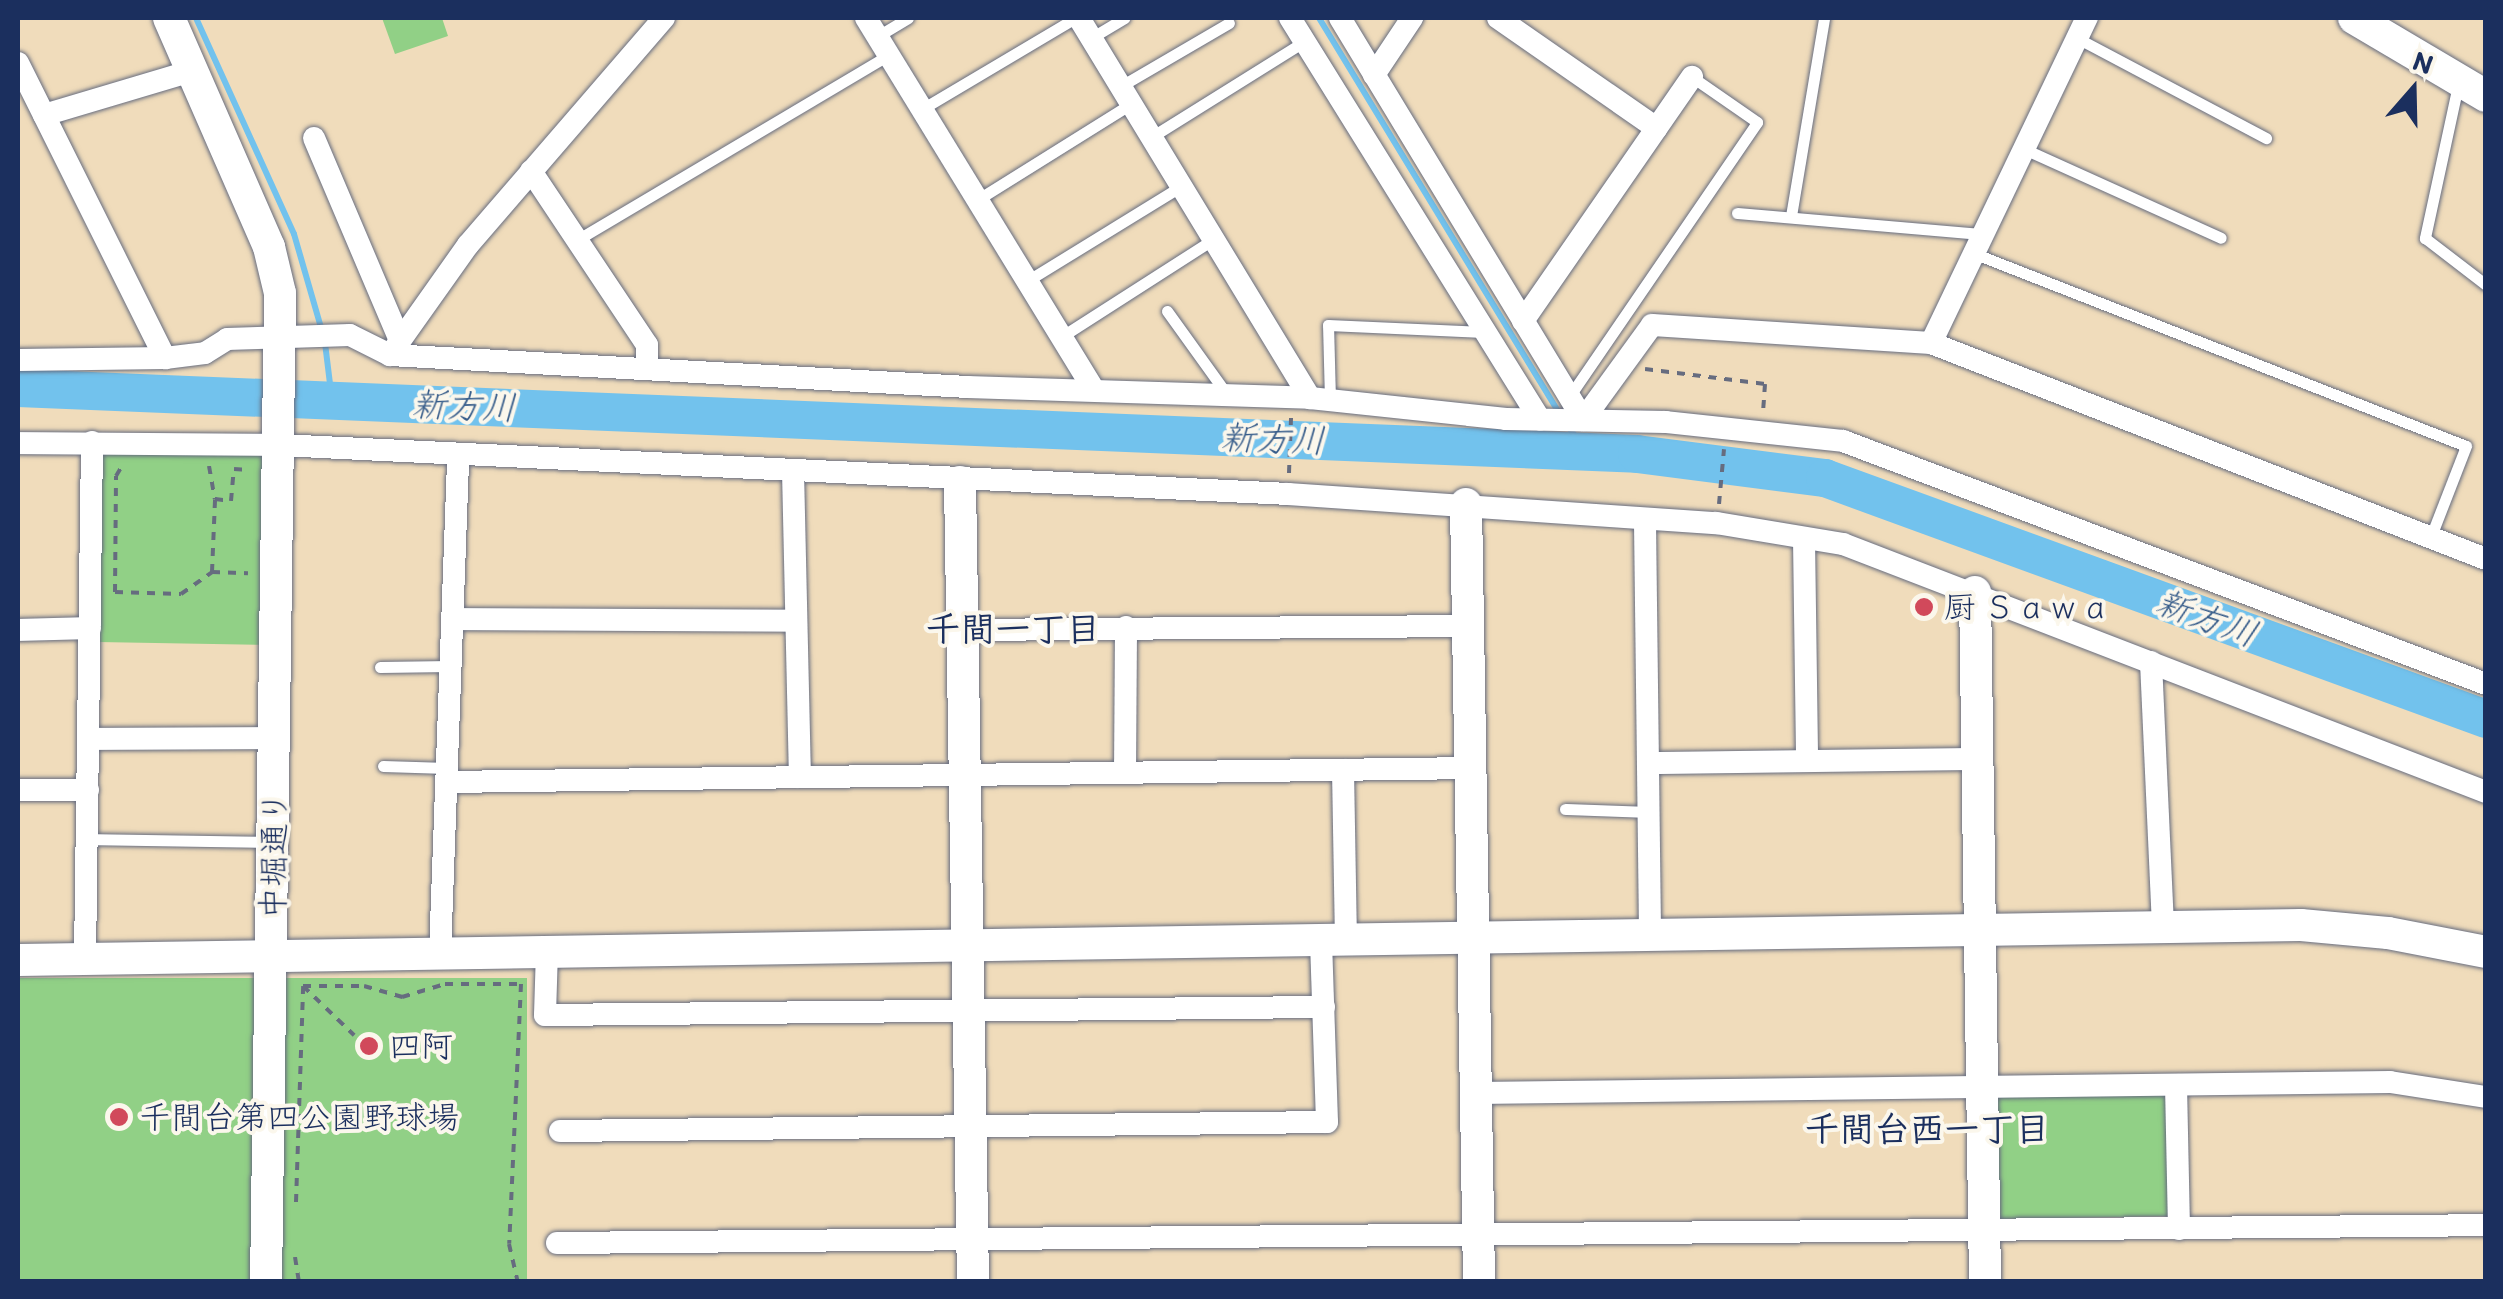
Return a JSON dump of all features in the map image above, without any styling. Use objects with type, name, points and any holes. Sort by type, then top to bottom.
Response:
[{"type":"street","points":[[168,18],[269,247],[290,339]]},
{"type":"street","points":[[395,348],[468,245],[664,18]]},
{"type":"street","points":[[1290,18],[1540,420]]},
{"type":"street","points":[[1340,18],[1583,420]]},
{"type":"street","points":[[1374,75],[1412,18]]},
{"type":"street","points":[[1498,18],[1656,128]]},
{"type":"street","points":[[2354,18],[2472,89]]},
{"type":"street","points":[[1082,24],[1217,237],[1311,402]]},
{"type":"street","points":[[1930,344],[2082,28]]},
{"type":"street","points":[[878,36],[1094,390]]},
{"type":"street","points":[[18,63],[166,358]]},
{"type":"street","points":[[44,115],[192,71]]},
{"type":"street","points":[[1523,321],[1692,77]]},
{"type":"street","points":[[314,138],[395,348]]},
{"type":"street","points":[[531,171],[647,345],[647,365]]},
{"type":"street","points":[[1583,420],[1652,325],[1930,344],[2486,559]]},
{"type":"street","points":[[18,360],[166,358],[205,353],[227,339],[350,335],[395,348],[1228,396],[1843,441],[2486,684]]},
{"type":"street","name":"中堀通り","points":[[266,1282],[280,448],[290,339]]},
{"type":"street","points":[[85,958],[92,442]]},
{"type":"street","points":[[18,443],[92,442],[458,456],[1466,504],[1645,522],[1716,523],[1843,544],[2486,792]]},
{"type":"street","points":[[440,952],[458,456]]},
{"type":"street","points":[[793,472],[800,777]]},
{"type":"street","points":[[960,482],[973,1282]]},
{"type":"street","points":[[1466,504],[1479,1282]]},
{"type":"street","points":[[1645,522],[1652,763],[1650,935]]},
{"type":"street","points":[[1804,540],[1808,761]]},
{"type":"street","points":[[1975,592],[1986,1282]]},
{"type":"street","points":[[452,619],[794,621]]},
{"type":"street","points":[[1125,773],[1126,626]]},
{"type":"street","points":[[963,630],[1468,626]]},
{"type":"street","points":[[18,630],[90,628]]},
{"type":"street","points":[[2152,662],[2163,927]]},
{"type":"street","points":[[88,738],[276,738]]},
{"type":"street","points":[[1652,763],[1979,760]]},
{"type":"street","points":[[446,775],[800,777],[1470,768]]},
{"type":"street","points":[[560,1131],[970,1123],[1328,1122],[1324,1006],[1333,939],[1343,770]]},
{"type":"street","points":[[18,790],[88,790]]},
{"type":"street","points":[[22,964],[85,958],[440,952],[2301,926],[2486,952]]},
{"type":"street","points":[[547,951],[545,1015],[1324,1006]]},
{"type":"street","points":[[1476,1093],[2390,1082],[2486,1097]]},
{"type":"street","points":[[2176,1084],[2180,1228]]},
{"type":"street","points":[[557,1242],[1478,1238],[2486,1224]]},
{"type":"lane","points":[[577,240],[908,18]]},
{"type":"lane","points":[[922,110],[1082,24],[1124,18]]},
{"type":"lane","points":[[1790,216],[1824,18]]},
{"type":"lane","points":[[977,200],[1229,23]]},
{"type":"lane","points":[[2082,28],[2266,138]]},
{"type":"lane","points":[[1153,136],[1305,41]]},
{"type":"lane","points":[[1570,398],[1757,122],[1692,77]]},
{"type":"lane","points":[[2472,89],[2425,238],[2486,285]]},
{"type":"lane","points":[[2022,148],[2221,238]]},
{"type":"lane","points":[[1027,281],[1184,185]]},
{"type":"lane","points":[[1737,213],[1790,216],[1977,244],[2466,446],[2430,539]]},
{"type":"lane","points":[[1061,338],[1217,237]]},
{"type":"lane","points":[[1167,311],[1228,396]]},
{"type":"lane","points":[[1311,402],[1328,326],[1487,332]]},
{"type":"lane","points":[[380,667],[450,666]]},
{"type":"lane","points":[[383,766],[446,775]]},
{"type":"lane","points":[[1564,809],[1651,812]]},
{"type":"lane","points":[[87,839],[274,842]]},
{"type":"path","points":[[1631,355],[1648,372],[1764,384],[1762,428]]},
{"type":"path","points":[[1289,478],[1311,402]]},
{"type":"path","points":[[1722,483],[1725,438]]},
{"type":"path","points":[[215,500],[231,500],[234,469],[280,448]]},
{"type":"path","points":[[192,460],[215,475],[212,572]]},
{"type":"path","points":[[114,592],[116,476],[131,461]]},
{"type":"path","points":[[90,591],[181,594],[212,572],[278,574]]},
{"type":"path","points":[[303,986],[364,986],[402,997],[444,984],[520,984],[521,1086],[511,1156],[510,1244],[518,1282]]},
{"type":"path","points":[[303,986],[354,1035]]},
{"type":"path","points":[[296,1220],[303,986]]},
{"type":"path","points":[[295,1239],[298,1282]]},
{"type":"green space","points":[[382,18],[442,18],[448,36],[395,54]]},
{"type":"green space","points":[[101,452],[266,455],[263,645],[98,642]]},
{"type":"green space","points":[[18,978],[527,978],[527,1281],[18,1281]]},
{"type":"green space","points":[[2170,1092],[2172,1216],[1996,1219],[1994,1095]]},
{"type":"waterway","points":[[196,18],[294,234],[322,331]]},
{"type":"waterway","points":[[1319,18],[1560,414]]},
{"type":"waterway","points":[[325,343],[332,400]]},
{"type":"waterway","name":"新方川","points":[[18,388],[1637,454],[1825,478],[2486,719]]},
{"type":"waterway","points":[[1569,428],[1590,455]]},
{"type":"place","name":"厨 Ｓａｗａ","points":[[1924,607]]},
{"type":"place","name":"四阿","points":[[369,1046]]},
{"type":"place","name":"千間台第四公園野球場","points":[[119,1117]]},
{"type":"district","name":"千間一丁目","points":[[1013,629]]},
{"type":"district","name":"千間台西一丁目","points":[[1927,1129]]}]
